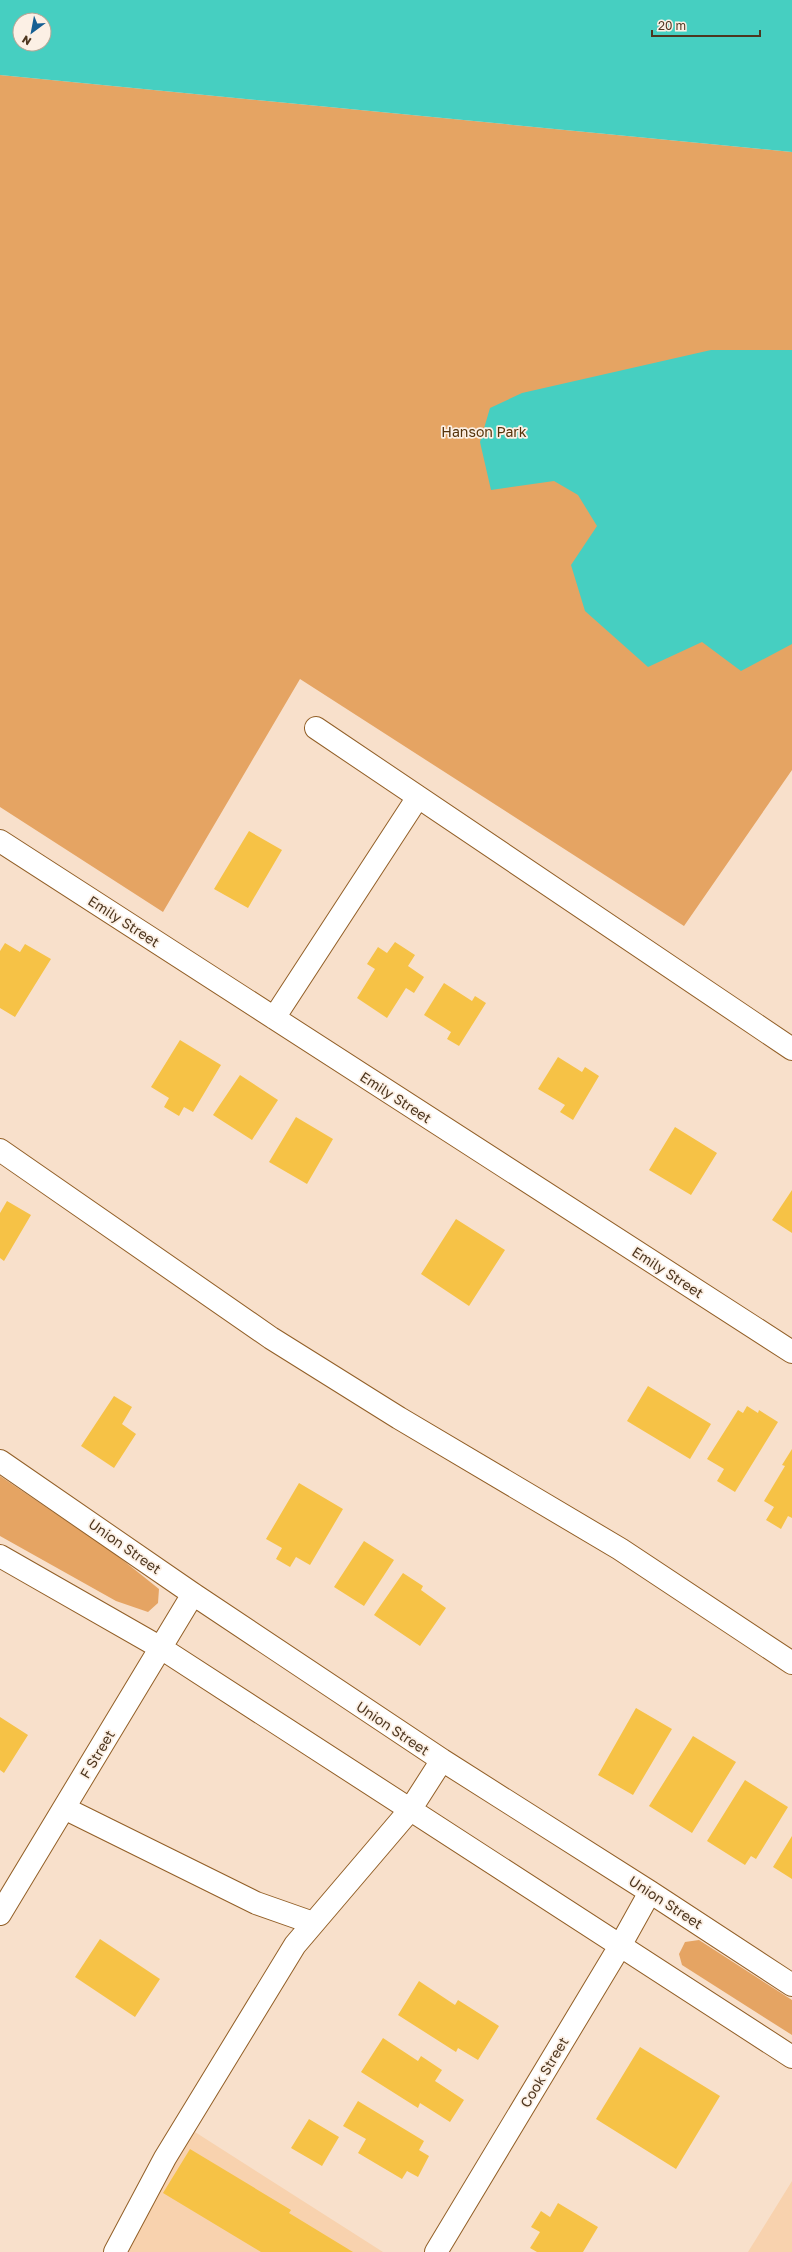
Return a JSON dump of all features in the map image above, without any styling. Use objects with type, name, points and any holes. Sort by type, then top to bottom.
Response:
[{"type":"street","points":[[316,728],[792,1049]]},
{"type":"street","points":[[274,1018],[418,797]]},
{"type":"street","name":"Emily Street","points":[[0,843],[792,1352]]},
{"type":"street","points":[[0,1150],[271,1338],[399,1418],[620,1550],[792,1663]]},
{"type":"street","name":"Union Street","points":[[0,1461],[193,1594],[442,1760],[650,1892],[792,1985]]},
{"type":"street","points":[[0,1556],[160,1648],[792,2057]]},
{"type":"street","name":"F Street","points":[[0,1914],[193,1594]]},
{"type":"street","points":[[115,2252],[165,2158],[294,1945],[410,1810],[442,1760]]},
{"type":"street","points":[[64,1808],[256,1903],[313,1923]]},
{"type":"street","name":"Cook Street","points":[[436,2252],[620,1946],[650,1892]]},
{"type":"shaded area","points":[[184,2125],[383,2252],[115,2252]]},
{"type":"shaded area","points":[[792,2181],[792,2252],[748,2252]]},
{"type":"green space","name":"Hanson Park","points":[[0,75],[792,152],[792,770],[684,926],[300,679],[163,912],[0,807]]},
{"type":"green space","points":[[0,1476],[114,1553],[159,1589],[158,1603],[148,1612],[116,1601],[0,1536]]},
{"type":"green space","points":[[699,1940],[792,2000],[792,2035],[682,1965],[679,1954],[685,1942]]},
{"type":"water","points":[[0,0],[792,0],[792,152],[0,75]]},
{"type":"water","points":[[711,350],[792,350],[792,644],[741,671],[702,642],[648,667],[585,611],[571,565],[597,526],[578,495],[554,481],[491,490],[480,442],[490,408],[522,393]]},
{"type":"building","points":[[249,831],[282,850],[248,908],[214,889]]},
{"type":"building","points":[[395,942],[415,955],[408,966],[424,977],[414,993],[406,988],[387,1018],[357,998],[375,969],[367,964],[378,947],[387,953]]},
{"type":"building","points":[[5,943],[20,952],[25,944],[51,959],[15,1017],[0,1008],[0,951]]},
{"type":"building","points":[[444,983],[472,1001],[475,996],[486,1003],[459,1046],[447,1039],[451,1032],[424,1015]]},
{"type":"building","points":[[180,1040],[221,1065],[193,1112],[184,1107],[179,1116],[164,1107],[169,1098],[151,1087]]},
{"type":"building","points":[[558,1057],[582,1072],[585,1067],[599,1076],[573,1120],[560,1112],[565,1105],[538,1089]]},
{"type":"building","points":[[240,1075],[278,1100],[252,1140],[213,1115]]},
{"type":"building","points":[[296,1117],[333,1139],[307,1184],[269,1162]]},
{"type":"building","points":[[675,1127],[717,1153],[691,1195],[649,1170]]},
{"type":"building","points":[[792,1190],[792,1233],[772,1220]]},
{"type":"building","points":[[7,1201],[31,1215],[4,1261],[0,1258],[0,1213]]},
{"type":"building","points":[[456,1219],[505,1250],[469,1306],[421,1274]]},
{"type":"building","points":[[648,1386],[711,1424],[690,1459],[627,1421]]},
{"type":"building","points":[[114,1396],[132,1407],[122,1424],[136,1434],[114,1468],[81,1446]]},
{"type":"building","points":[[747,1406],[758,1413],[759,1410],[778,1422],[735,1492],[717,1481],[724,1469],[707,1459],[738,1410],[743,1413]]},
{"type":"building","points":[[792,1449],[792,1518],[788,1516],[781,1529],[766,1520],[774,1507],[764,1501],[785,1466],[782,1465]]},
{"type":"building","points":[[299,1483],[343,1509],[310,1565],[296,1557],[290,1567],[276,1559],[282,1548],[266,1539]]},
{"type":"building","points":[[364,1541],[394,1560],[364,1606],[334,1587]]},
{"type":"building","points":[[403,1573],[423,1586],[421,1590],[446,1608],[420,1646],[374,1615]]},
{"type":"building","points":[[636,1708],[672,1729],[633,1795],[598,1775]]},
{"type":"building","points":[[0,1717],[28,1735],[4,1773],[0,1770]]},
{"type":"building","points":[[693,1736],[736,1762],[692,1833],[649,1806]]},
{"type":"building","points":[[745,1780],[788,1807],[756,1859],[751,1856],[745,1865],[707,1841]]},
{"type":"building","points":[[792,1836],[792,1879],[773,1867]]},
{"type":"building","points":[[100,1939],[160,1979],[135,2017],[75,1977]]},
{"type":"building","points":[[419,1981],[455,2005],[458,2000],[499,2026],[478,2060],[458,2048],[456,2052],[398,2015]]},
{"type":"building","points":[[383,2038],[418,2061],[421,2056],[442,2070],[435,2081],[464,2100],[450,2122],[420,2103],[418,2108],[361,2072]]},
{"type":"building","points":[[640,2047],[720,2096],[676,2169],[596,2119]]},
{"type":"building","points":[[358,2101],[424,2141],[419,2150],[429,2156],[418,2177],[407,2171],[402,2179],[358,2153],[366,2139],[343,2126]]},
{"type":"building","points":[[309,2119],[339,2137],[322,2166],[291,2148]]},
{"type":"building","points":[[190,2149],[291,2210],[289,2213],[353,2252],[261,2252],[163,2193]]},
{"type":"building","points":[[558,2203],[598,2227],[583,2252],[537,2252],[530,2248],[540,2232],[531,2227],[541,2211],[550,2217]]}]
